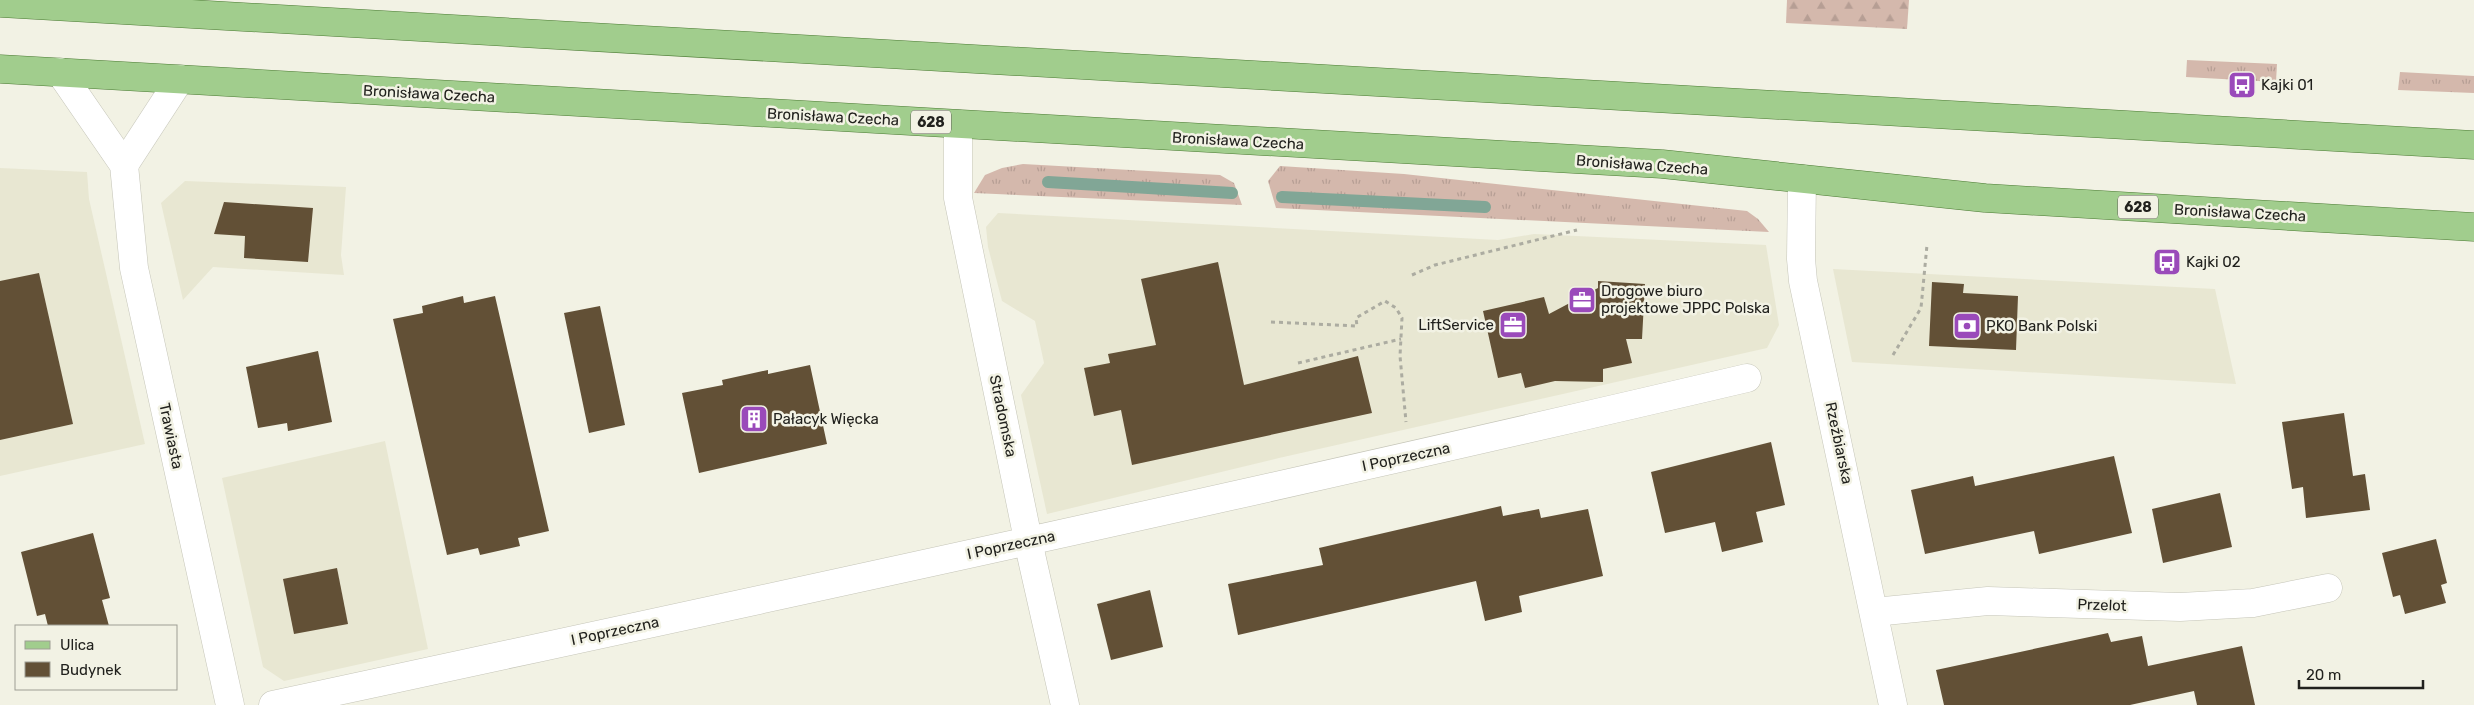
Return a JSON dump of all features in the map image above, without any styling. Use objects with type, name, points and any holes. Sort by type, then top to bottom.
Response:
[{"type":"main road","points":[[0,3],[2474,145]]},
{"type":"main road","name":"Bronisława Czecha","points":[[0,69],[1653,164],[1985,198],[2474,227]]},
{"type":"street","name":"Trawiasta","points":[[60,72],[124,165],[134,268],[230,705]]},
{"type":"street","points":[[124,165],[180,79]]},
{"type":"street","name":"Stradomska","points":[[958,124],[958,198],[1028,542],[1065,705]]},
{"type":"street","name":"Rzeźbiarska","points":[[1802,180],[1801,259],[1804,281],[1893,705]]},
{"type":"street","name":"I Poprzeczna","points":[[273,705],[1028,542],[1455,447],[1748,378]]},
{"type":"street","name":"Przelot","points":[[1874,612],[1988,601],[2180,608],[2253,603],[2328,588]]},
{"type":"path","points":[[1412,276],[1435,265],[1577,230]]},
{"type":"path","points":[[1893,355],[1921,308],[1927,245]]},
{"type":"path","points":[[1271,322],[1357,326],[1356,318],[1385,301],[1396,308],[1402,318],[1403,408]]},
{"type":"path","points":[[1298,363],[1401,339]]},
{"type":"shaded area","points":[[0,168],[87,172],[89,199],[145,444],[0,476]]},
{"type":"shaded area","points":[[185,181],[346,187],[341,255],[344,275],[213,267],[183,300],[161,203]]},
{"type":"shaded area","points":[[998,213],[1498,240],[1534,234],[1766,245],[1779,325],[1767,348],[1279,458],[1047,514],[1021,395],[1044,363],[1035,321],[1002,301],[988,247],[986,227]]},
{"type":"shaded area","points":[[1833,269],[2215,289],[2236,384],[1852,362]]},
{"type":"shaded area","points":[[385,441],[428,649],[284,681],[263,667],[222,478]]},
{"type":"green space","points":[[1787,0],[1909,0],[1907,29],[1786,23]]},
{"type":"green space","points":[[2187,60],[2277,64],[2276,82],[2186,77]]},
{"type":"green space","points":[[2400,72],[2474,76],[2474,93],[2398,90]]},
{"type":"green space","points":[[1023,164],[1220,175],[1234,183],[1242,205],[974,193],[985,175],[1002,168]]},
{"type":"green space","points":[[1280,166],[1404,174],[1747,211],[1758,219],[1769,232],[1276,208],[1268,181]]},
{"type":"building","points":[[224,202],[313,208],[308,262],[244,258],[245,236],[214,234]]},
{"type":"building","points":[[1218,262],[1244,385],[1358,356],[1372,413],[1132,465],[1121,410],[1094,416],[1084,368],[1110,363],[1108,354],[1156,345],[1141,279]]},
{"type":"building","points":[[39,273],[73,424],[0,440],[0,281]]},
{"type":"building","points":[[1598,281],[1645,284],[1642,339],[1626,339],[1632,363],[1603,369],[1603,382],[1555,381],[1525,388],[1521,373],[1498,378],[1483,311],[1544,297],[1549,314],[1598,288]]},
{"type":"building","points":[[1932,282],[1964,284],[1963,293],[2018,296],[2016,350],[1929,346]]},
{"type":"building","points":[[463,296],[464,303],[495,296],[549,531],[518,538],[520,546],[480,555],[478,548],[447,555],[393,319],[423,313],[422,306]]},
{"type":"building","points":[[600,306],[625,425],[589,433],[564,313]]},
{"type":"building","points":[[318,351],[332,422],[288,431],[287,423],[258,428],[246,367]]},
{"type":"building","name":"Pałacyk Więcka","points":[[810,365],[827,444],[699,473],[682,393],[723,385],[722,380],[768,370],[768,374]]},
{"type":"building","points":[[2344,413],[2353,476],[2365,474],[2370,510],[2306,518],[2303,487],[2292,489],[2282,422]]},
{"type":"building","points":[[1771,442],[1785,505],[1756,512],[1763,542],[1722,552],[1715,522],[1665,533],[1651,472]]},
{"type":"building","points":[[2114,456],[2132,533],[2039,554],[2034,531],[1925,554],[1911,490],[1973,476],[1975,486]]},
{"type":"building","points":[[2220,493],[2232,547],[2163,563],[2152,509]]},
{"type":"building","points":[[1501,506],[1503,516],[1539,509],[1541,518],[1588,509],[1603,576],[1519,596],[1522,612],[1485,621],[1476,581],[1238,635],[1228,584],[1323,565],[1319,548]]},
{"type":"building","points":[[93,533],[110,598],[102,600],[109,625],[48,625],[45,614],[37,616],[21,552]]},
{"type":"building","points":[[2436,539],[2447,583],[2441,585],[2446,603],[2405,614],[2400,595],[2393,597],[2382,553]]},
{"type":"building","points":[[337,568],[348,624],[294,634],[283,579]]},
{"type":"building","points":[[1150,590],[1163,647],[1111,660],[1097,604]]},
{"type":"building","points":[[2108,633],[2111,642],[2142,636],[2148,666],[2242,646],[2255,705],[2197,705],[2194,691],[2130,705],[1944,705],[1936,670]]},
{"type":"waterway","points":[[1048,182],[1232,193]]},
{"type":"waterway","points":[[1282,197],[1485,207]]},
{"type":"place","name":"Kajki 01","points":[[2242,85]]},
{"type":"place","name":"Kajki 02","points":[[2167,262]]},
{"type":"place","name":"Drogowe biuro projektowe JPPC Polska","points":[[1582,300]]},
{"type":"place","name":"LiftService","points":[[1513,325]]},
{"type":"place","name":"PKO Bank Polski","points":[[1967,326]]},
{"type":"place","name":"Pałacyk Więcka","points":[[754,419]]}]
